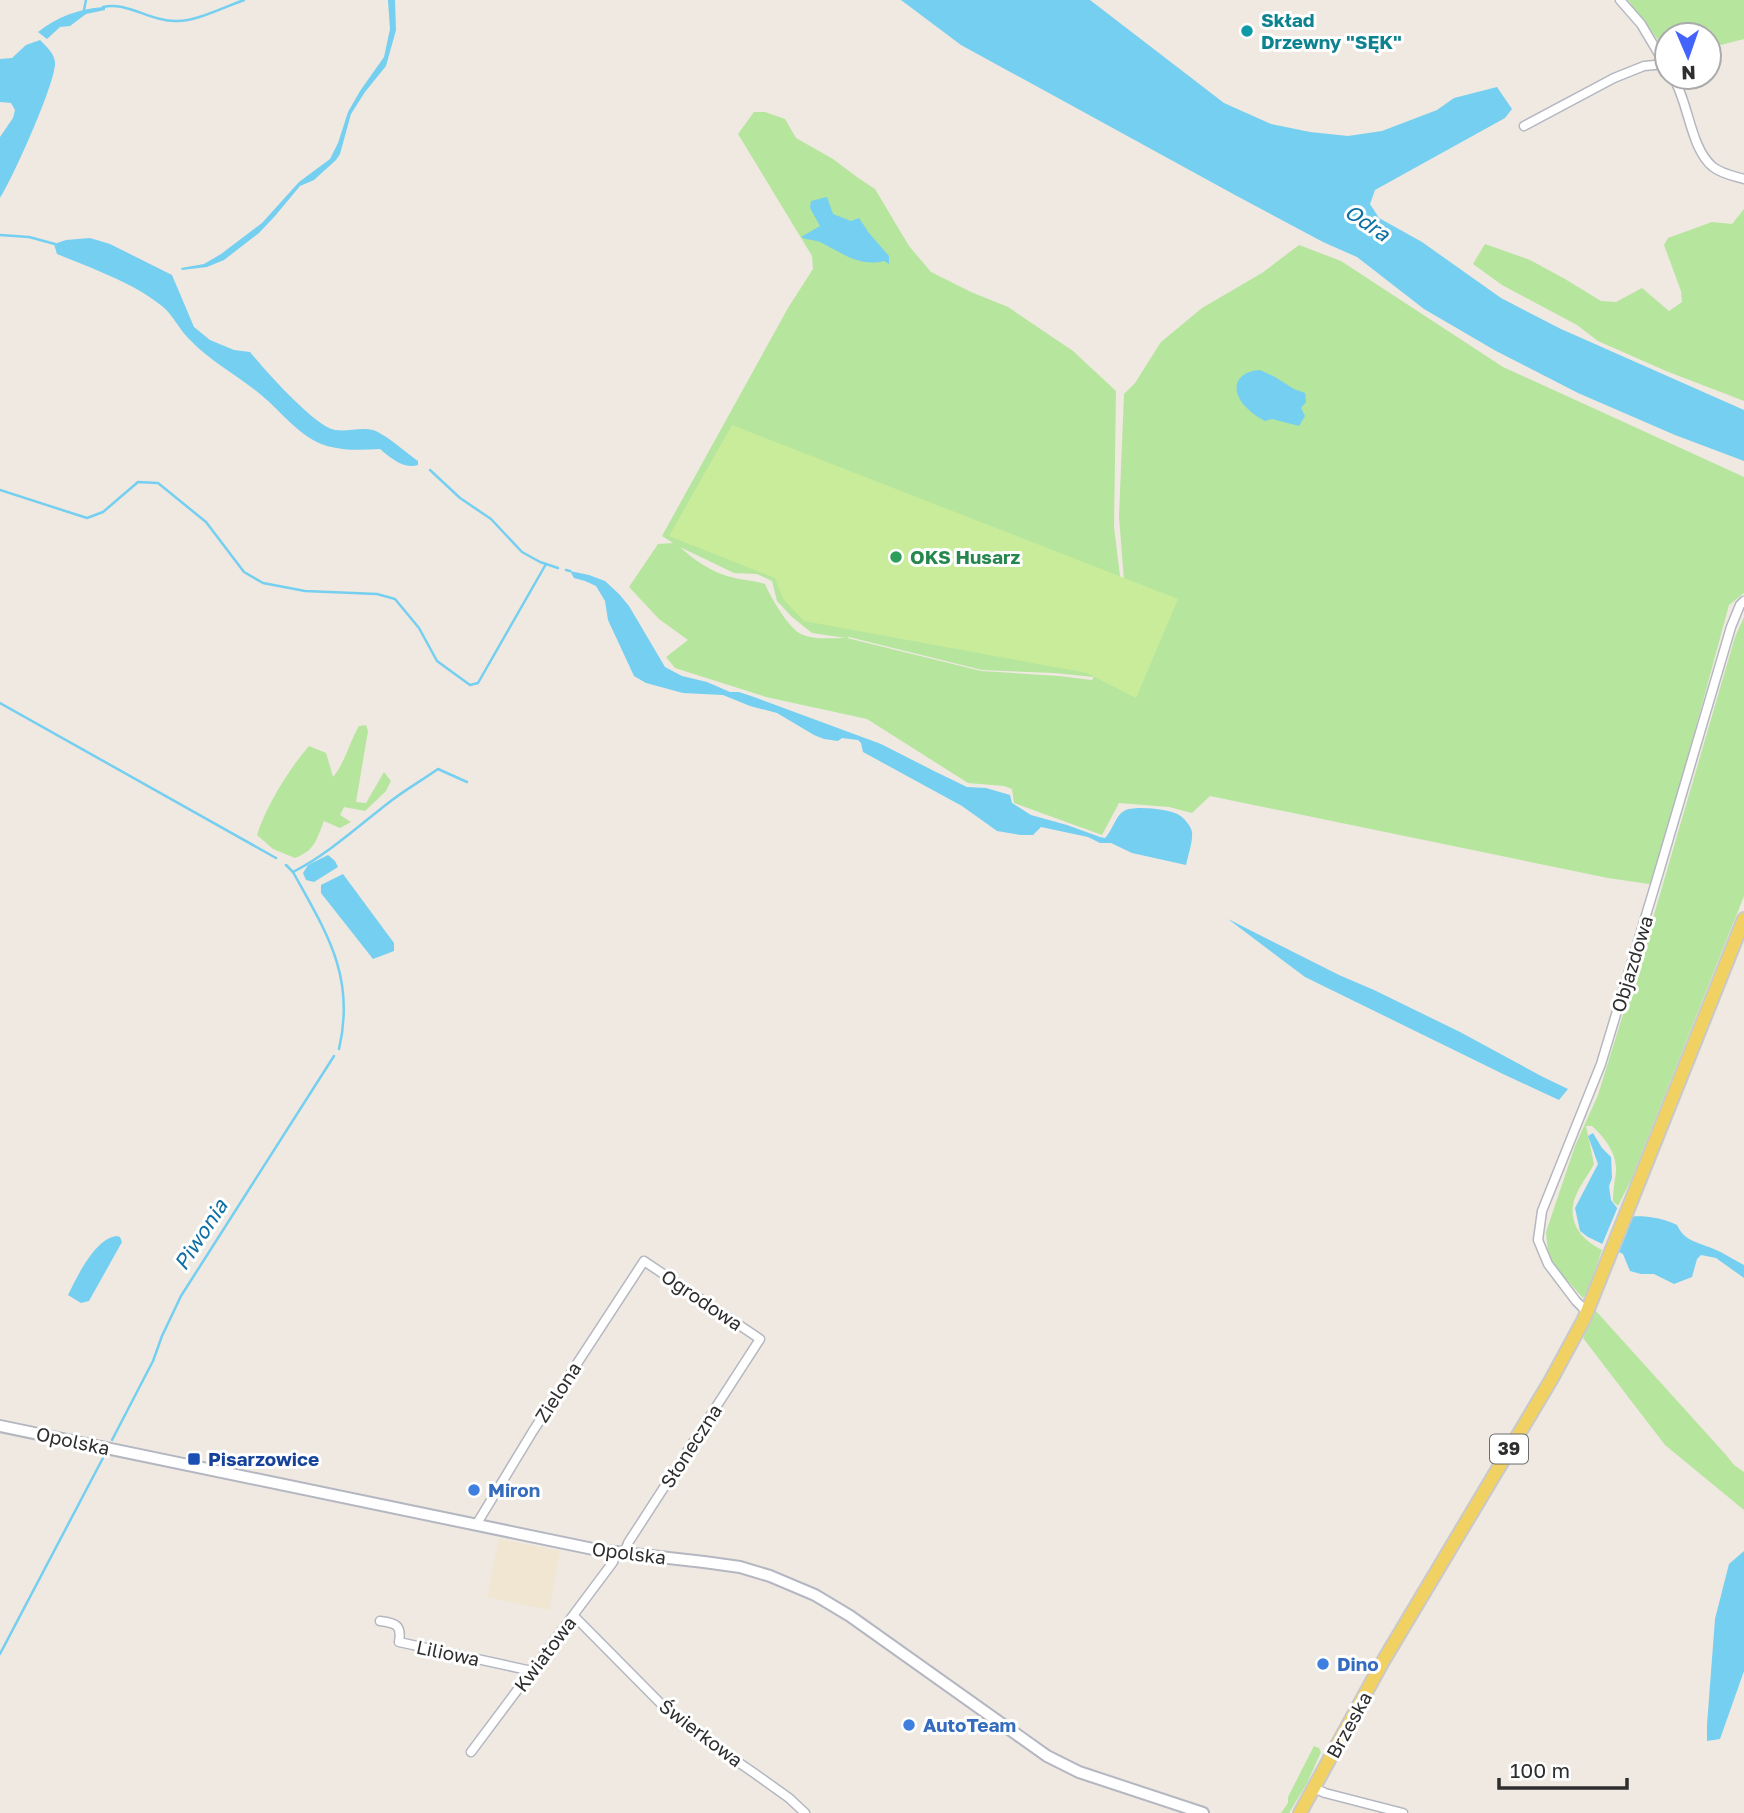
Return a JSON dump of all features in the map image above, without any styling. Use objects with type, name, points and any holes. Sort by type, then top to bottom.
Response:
[{"type":"main road","name":"39","points":[[1587,1312],[1744,919]]},
{"type":"main road","name":"Brzeska","points":[[1300,1813],[1398,1637],[1564,1356],[1587,1312]]},
{"type":"main road","name":"Opolska","points":[[0,1426],[476,1525],[620,1553],[740,1567],[771,1576],[829,1602],[1047,1756],[1079,1772],[1203,1813]]},
{"type":"street","points":[[1620,0],[1641,24],[1653,44]]},
{"type":"street","points":[[1524,126],[1614,78],[1644,66],[1653,66]]},
{"type":"street","points":[[1678,91],[1704,158],[1715,169],[1744,178]]},
{"type":"street","name":"Objazdowa","points":[[1587,1312],[1548,1264],[1538,1240],[1542,1211],[1601,1064],[1731,627],[1744,601]]},
{"type":"street","name":"Ogrodowa","points":[[644,1261],[760,1339]]},
{"type":"street","name":"Zielona","points":[[476,1525],[533,1431],[644,1261]]},
{"type":"street","name":"Słoneczna","points":[[620,1553],[760,1339]]},
{"type":"street","name":"Kwiatowa","points":[[471,1752],[620,1553]]},
{"type":"street","name":"Świerkowa","points":[[574,1616],[677,1720],[789,1798],[805,1813]]},
{"type":"street","name":"Liliowa","points":[[380,1621],[398,1627],[401,1633],[399,1642],[532,1671]]},
{"type":"street","points":[[1314,1788],[1403,1813]]},
{"type":"shaded area","points":[[499,1539],[560,1551],[549,1610],[487,1597]]},
{"type":"green space","points":[[1628,0],[1744,0],[1744,39],[1723,44],[1723,21],[1653,21],[1653,33]]},
{"type":"green space","points":[[754,112],[765,112],[785,119],[796,138],[833,159],[875,189],[909,246],[931,272],[1008,307],[1073,351],[1116,391],[1114,527],[1121,584],[1125,593],[1119,517],[1124,394],[1135,383],[1161,342],[1202,308],[1262,273],[1299,245],[1341,261],[1503,367],[1744,477],[1744,593],[1729,605],[1654,882],[1649,884],[1608,878],[1210,796],[1192,813],[1169,807],[1119,803],[1102,835],[1014,803],[1012,789],[968,783],[867,719],[766,697],[675,668],[666,657],[688,640],[659,619],[629,587],[658,544],[673,543],[662,536],[788,308],[813,269],[812,256],[738,134]],"holes":[[[680,547],[734,573],[757,574],[772,581],[777,601],[812,633],[846,638],[817,638],[801,634],[775,604],[765,584],[721,574]],[[847,638],[982,670],[1093,677],[1111,647],[1092,680],[981,671]]]},
{"type":"green space","points":[[1744,209],[1744,401],[1598,341],[1577,325],[1502,285],[1473,264],[1485,244],[1530,260],[1601,301],[1616,302],[1642,288],[1669,311],[1682,302],[1681,291],[1664,245],[1668,238],[1712,222],[1732,224]]},
{"type":"green space","name":"OKS Husarz","points":[[732,425],[1178,599],[1136,698],[1087,673],[804,621],[783,599],[775,578],[669,536]]},
{"type":"green space","points":[[1744,617],[1744,896],[1631,1180],[1618,1206],[1613,1201],[1616,1171],[1614,1156],[1598,1131],[1592,1126],[1586,1126],[1594,1164],[1576,1194],[1573,1213],[1576,1227],[1589,1242],[1602,1250],[1583,1298],[1556,1268],[1548,1253],[1546,1232],[1575,1146],[1598,1095],[1735,637]]},
{"type":"green space","points":[[366,725],[368,731],[356,802],[366,803],[384,772],[391,781],[386,791],[365,811],[344,807],[340,815],[351,822],[340,828],[324,821],[314,844],[302,855],[295,858],[273,849],[257,835],[272,800],[301,755],[309,746],[326,753],[333,777],[341,766],[359,726]]},
{"type":"green space","points":[[1595,1310],[1734,1465],[1744,1472],[1744,1510],[1665,1445],[1583,1338]]},
{"type":"green space","points":[[1314,1746],[1321,1752],[1307,1783],[1289,1813],[1281,1813],[1288,1803],[1288,1797]]},
{"type":"water","points":[[388,0],[395,0],[396,30],[386,66],[351,114],[336,160],[314,180],[300,186],[259,233],[224,260],[207,267],[182,270],[181,268],[204,264],[221,254],[262,223],[299,182],[330,159],[348,112],[384,57],[390,29]]},
{"type":"water","name":"Odra","points":[[901,0],[1090,0],[1224,103],[1271,124],[1310,132],[1348,136],[1382,131],[1437,110],[1454,98],[1497,87],[1512,109],[1505,118],[1375,190],[1370,204],[1379,218],[1422,242],[1501,298],[1561,329],[1744,410],[1744,461],[1578,393],[1496,351],[1424,309],[1357,257],[1235,195],[961,45]]},
{"type":"water","points":[[105,7],[105,10],[86,14],[70,26],[60,27],[47,39],[38,32],[69,14]]},
{"type":"water","points":[[40,40],[53,56],[54,72],[33,130],[0,198],[0,137],[13,118],[15,110],[11,103],[0,102],[0,59],[12,58],[26,45]]},
{"type":"water","points":[[827,197],[833,214],[851,221],[859,218],[889,256],[889,264],[884,261],[859,261],[819,242],[801,237],[820,226],[810,208],[811,201]]},
{"type":"water","points":[[90,238],[110,244],[172,275],[194,327],[210,340],[234,350],[250,352],[315,419],[335,430],[368,429],[378,432],[418,461],[418,465],[393,460],[380,449],[340,449],[308,437],[260,394],[197,347],[166,310],[150,297],[112,277],[57,254],[54,244]]},
{"type":"water","points":[[1260,370],[1305,393],[1306,402],[1301,408],[1305,416],[1299,426],[1272,419],[1265,421],[1243,404],[1237,391],[1238,381],[1247,373]]},
{"type":"water","points":[[570,571],[605,581],[619,594],[665,667],[682,676],[754,697],[881,744],[967,787],[986,788],[1010,795],[1012,803],[1031,815],[1100,837],[1105,838],[1118,816],[1129,809],[1174,813],[1185,820],[1192,832],[1186,865],[1132,853],[1111,843],[1100,843],[1088,837],[1041,827],[1033,835],[997,831],[962,806],[863,752],[858,740],[824,739],[777,713],[723,695],[683,693],[646,683],[634,676],[608,620],[605,601],[596,586],[574,578]]},
{"type":"water","points":[[328,855],[338,867],[314,882],[306,880],[303,873],[308,865]]},
{"type":"water","points":[[343,874],[394,943],[394,951],[373,959],[321,893],[321,885]]},
{"type":"water","points":[[1228,919],[1460,1032],[1568,1089],[1559,1100],[1305,977]]},
{"type":"water","points":[[1593,1133],[1611,1157],[1611,1200],[1624,1217],[1651,1217],[1677,1225],[1688,1238],[1744,1265],[1744,1278],[1716,1258],[1701,1255],[1697,1259],[1692,1277],[1674,1284],[1654,1274],[1630,1271],[1623,1254],[1580,1231],[1575,1208],[1598,1164],[1588,1136]]},
{"type":"water","points":[[117,1236],[122,1242],[89,1301],[81,1303],[68,1295],[94,1251],[109,1238]]},
{"type":"water","points":[[1744,1551],[1744,1671],[1720,1739],[1707,1741],[1715,1619],[1729,1564]]},
{"type":"pier","points":[[1619,1204],[1626,1213],[1615,1254],[1601,1247]]},
{"type":"waterway","points":[[84,10],[86,0]]},
{"type":"waterway","points":[[103,7],[121,7],[177,21],[202,16],[244,0]]},
{"type":"waterway","points":[[0,235],[29,237],[55,244]]},
{"type":"waterway","points":[[430,470],[460,498],[491,519],[522,552],[558,568]]},
{"type":"waterway","points":[[0,490],[87,518],[103,512],[138,482],[158,483],[206,522],[244,572],[263,583],[305,591],[377,594],[395,599],[419,628],[437,661],[470,685],[478,683],[546,564]]},
{"type":"waterway","points":[[566,570],[570,571]]},
{"type":"waterway","name":"Piwonia","points":[[0,703],[276,858]]},
{"type":"waterway","points":[[293,872],[330,849],[393,799],[438,769],[467,782]]},
{"type":"waterway","name":"Piwonia","points":[[286,865],[293,872],[327,935],[335,956],[344,999],[339,1049]]},
{"type":"waterway","name":"Piwonia","points":[[112,1440],[153,1361],[181,1296],[334,1056]]},
{"type":"waterway","name":"Piwonia","points":[[0,1654],[104,1456]]},
{"type":"place","name":"Skład Drzewny \"SĘK\"","points":[[1247,31]]},
{"type":"place","name":"OKS Husarz","points":[[896,557]]},
{"type":"place","name":"Pisarzowice","points":[[194,1459]]},
{"type":"place","name":"Miron","points":[[474,1490]]},
{"type":"place","name":"Dino","points":[[1323,1664]]},
{"type":"place","name":"AutoTeam","points":[[909,1725]]}]
